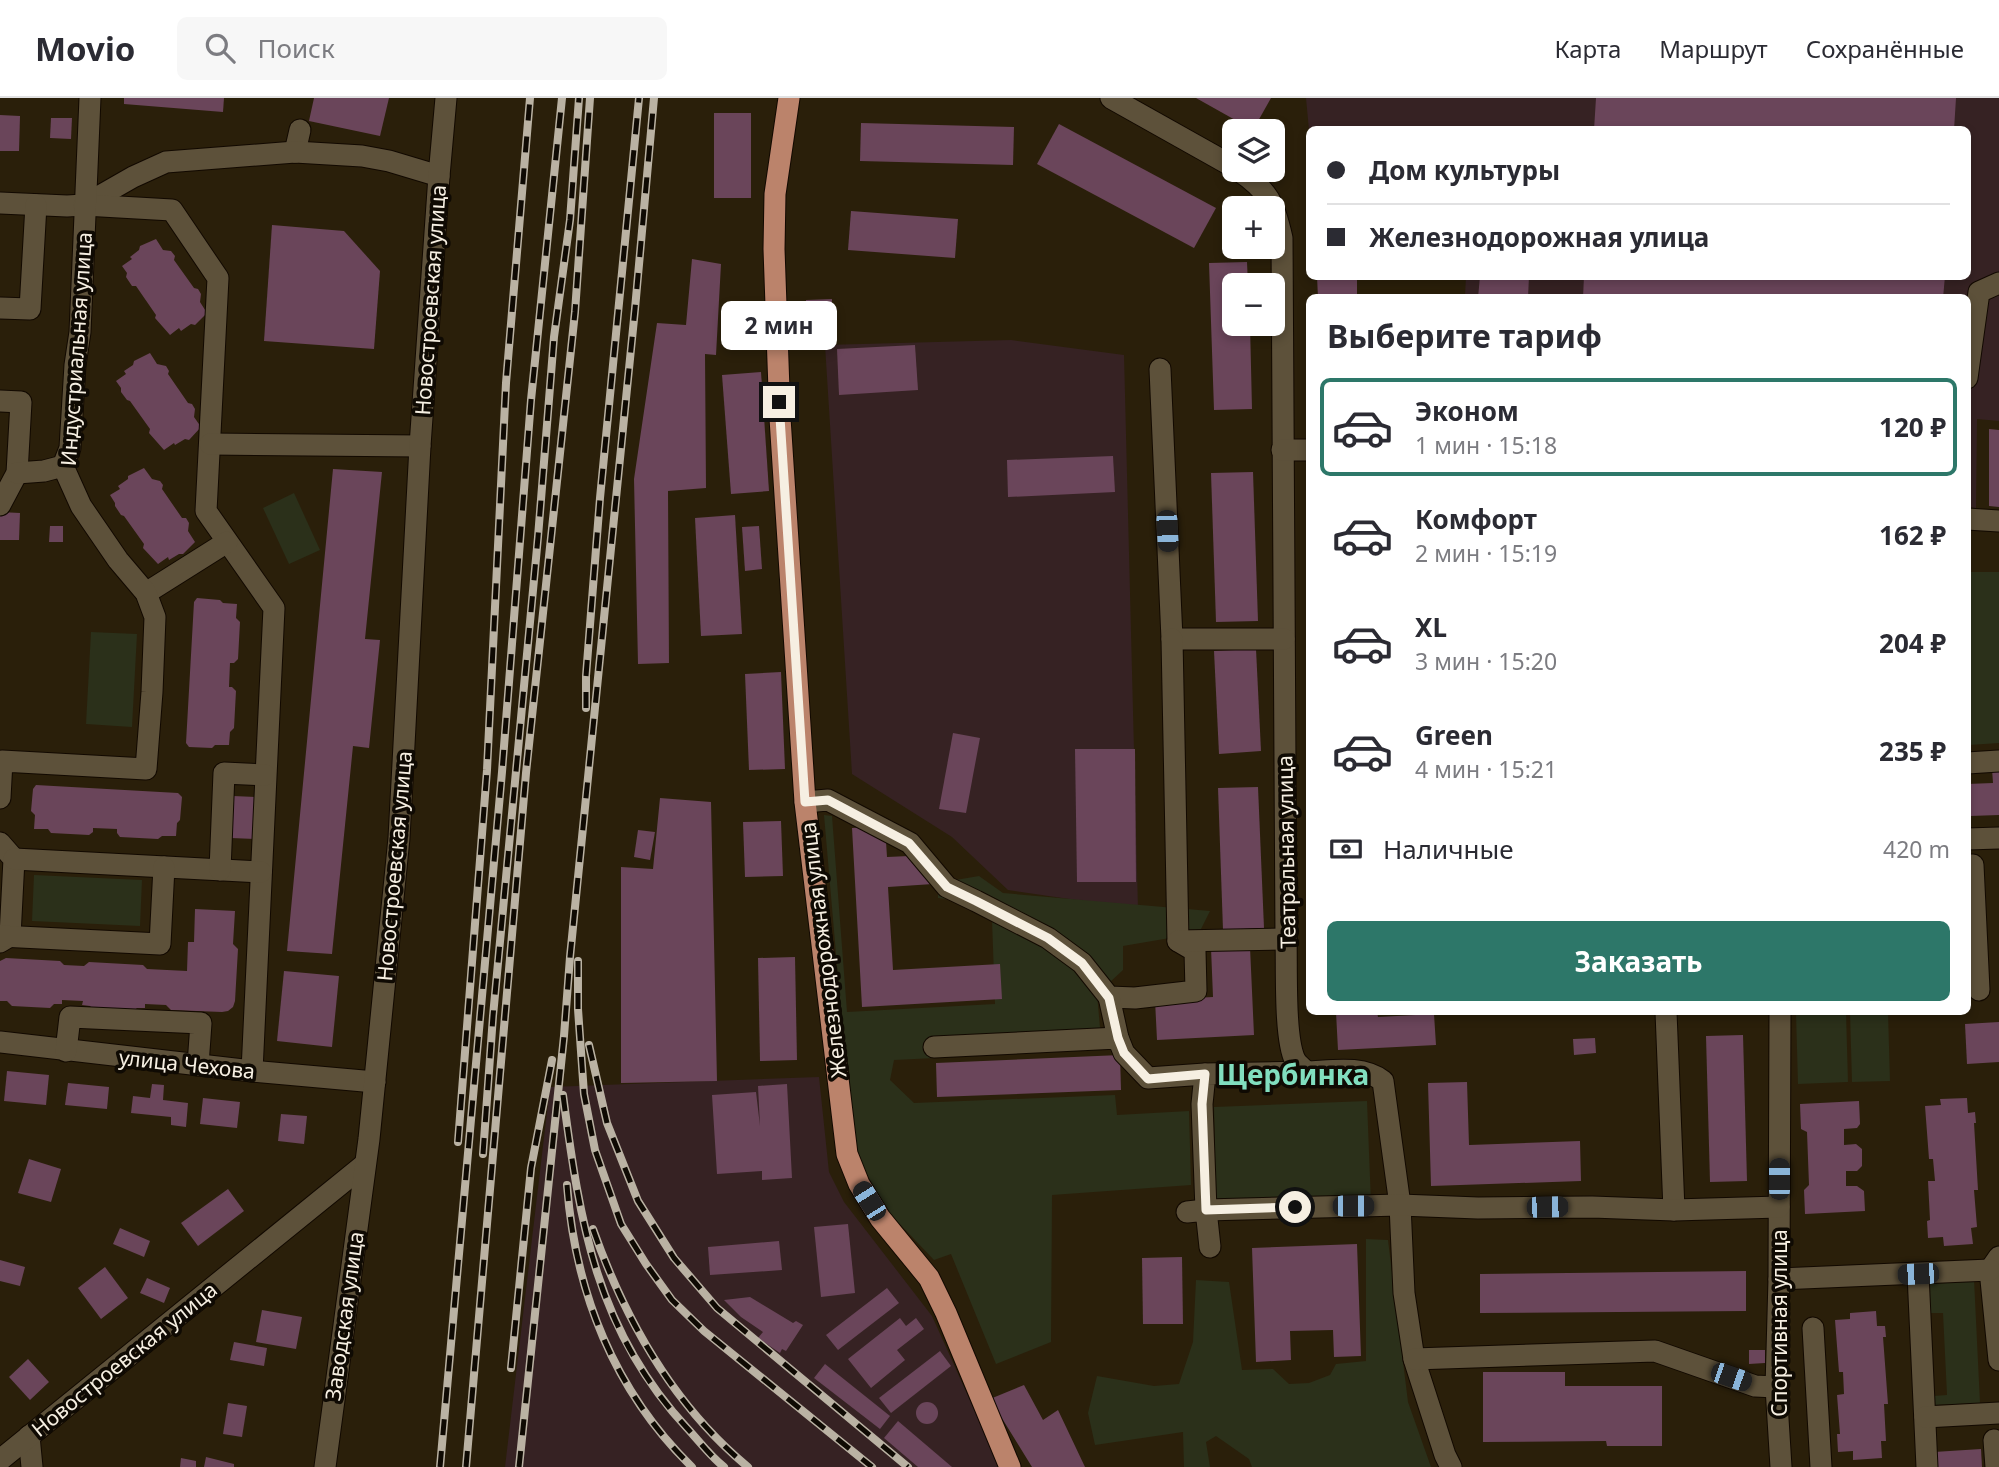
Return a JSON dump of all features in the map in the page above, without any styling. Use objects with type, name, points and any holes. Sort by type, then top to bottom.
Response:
[{"type":"main road","name":"Железнодорожная улица","points":[[789,98],[775,194],[774,249],[780,418],[805,802],[847,1154],[859,1184],[880,1218],[929,1278],[1010,1467]]},
{"type":"street","name":"Индустриальная улица","points":[[0,798],[2,761],[146,769],[155,617],[146,593],[118,560],[81,506],[63,466],[70,448],[75,365],[80,332],[90,98]]},
{"type":"street","name":"Новостроевская улица","points":[[0,1460],[364,1165],[375,1082],[399,838],[420,446],[446,98]]},
{"type":"street","name":"Театральная улица","points":[[1111,98],[1222,161]]},
{"type":"street","points":[[295,152],[300,130]]},
{"type":"street","points":[[84,205],[166,162],[295,152],[362,156],[439,176]]},
{"type":"street","name":"Театральная улица","points":[[1253,182],[1264,190],[1275,209],[1282,238],[1286,939],[1292,1051],[1296,1063],[1307,1072]]},
{"type":"street","points":[[0,203],[172,211],[218,278],[206,511],[274,608],[252,1072]]},
{"type":"street","points":[[0,308],[30,309],[36,205]]},
{"type":"street","points":[[1971,349],[1979,292],[1999,283]]},
{"type":"street","points":[[1160,369],[1172,639],[1178,942]]},
{"type":"street","points":[[0,401],[21,402],[17,473],[0,505]]},
{"type":"street","points":[[210,443],[420,446]]},
{"type":"street","points":[[1282,450],[1306,450]]},
{"type":"street","points":[[17,473],[63,466]]},
{"type":"street","points":[[1971,519],[1999,521]]},
{"type":"street","points":[[146,593],[227,542]]},
{"type":"street","points":[[1172,639],[1284,639]]},
{"type":"street","points":[[1971,763],[1999,761]]},
{"type":"street","points":[[220,870],[224,773],[265,775]]},
{"type":"street","points":[[805,802],[828,800],[909,843],[947,887],[1048,938],[1082,963],[1109,998],[1124,1053],[1148,1079],[1205,1074],[1356,1070],[1374,1074],[1383,1081],[1400,1205],[1404,1293],[1414,1359],[1451,1467]]},
{"type":"street","points":[[1971,839],[1999,838]]},
{"type":"street","points":[[164,867],[160,944],[3,938],[7,851],[164,867],[261,872]]},
{"type":"street","points":[[1971,865],[1982,990]]},
{"type":"street","points":[[1178,942],[1286,939]]},
{"type":"street","points":[[1109,998],[1196,991],[1195,951],[1178,942]]},
{"type":"street","points":[[1666,1015],[1674,1210]]},
{"type":"street","name":"Спортивная улица","points":[[1780,1015],[1776,1387],[1780,1467]]},
{"type":"street","points":[[66,1051],[70,1017],[201,1023],[198,1065]]},
{"type":"street","points":[[934,1047],[1118,1038]]},
{"type":"street","name":"улица Чехова","points":[[0,1042],[252,1072],[375,1082]]},
{"type":"street","points":[[1205,1074],[1196,1211],[1210,1247]]},
{"type":"street","name":"Заводская улица","points":[[325,1467],[364,1165]]},
{"type":"street","points":[[1196,1211],[1400,1205],[1674,1210],[1779,1207]]},
{"type":"street","points":[[1779,1279],[1918,1274],[1994,1263],[1999,1360]]},
{"type":"street","points":[[1918,1274],[1927,1467]]},
{"type":"street","points":[[1812,1328],[1821,1467]]},
{"type":"street","points":[[1414,1359],[1655,1351],[1755,1386],[1776,1387]]},
{"type":"street","points":[[1925,1417],[1999,1413]]},
{"type":"street","points":[[29,1436],[32,1467]]},
{"type":"street","points":[[1994,1440],[1996,1467]]},
{"type":"shaded area","points":[[1306,98],[1999,98],[1999,421],[1977,419],[1976,508],[1971,507],[1971,294],[1465,294],[1466,280],[1971,280],[1971,126],[1309,126]]},
{"type":"shaded area","points":[[1011,340],[1124,355],[1138,909],[1008,890],[952,837],[852,774],[825,345]]},
{"type":"shaded area","points":[[819,1077],[829,1172],[844,1202],[932,1316],[1000,1467],[505,1467],[550,1087]]},
{"type":"green space","points":[[294,493],[320,550],[289,564],[263,508]]},
{"type":"green space","points":[[1971,572],[1999,572],[1999,743],[1971,745]]},
{"type":"green space","points":[[91,632],[137,634],[132,727],[86,724]]},
{"type":"green space","points":[[824,815],[832,816],[847,1012],[995,1004],[992,920],[965,901],[938,898],[938,883],[979,876],[1003,893],[1210,911],[1199,933],[1123,946],[1123,970],[1097,994],[1102,1050],[894,1060],[890,1080],[914,1103],[1115,1095],[1117,1115],[1189,1111],[1191,1185],[1052,1195],[1051,1342],[996,1364],[951,1254],[934,1260],[876,1199],[853,1150]]},
{"type":"green space","points":[[34,875],[142,880],[140,926],[32,921]]},
{"type":"green space","points":[[1796,1015],[1846,1015],[1848,1082],[1798,1084]]},
{"type":"green space","points":[[1850,1015],[1888,1015],[1890,1081],[1852,1082]]},
{"type":"green space","points":[[1367,1101],[1371,1203],[1216,1205],[1214,1107]]},
{"type":"green space","points":[[1366,1239],[1388,1240],[1408,1402],[1431,1467],[1252,1467],[1249,1459],[1216,1436],[1206,1442],[1210,1467],[1184,1467],[1183,1432],[1095,1445],[1088,1413],[1097,1376],[1154,1386],[1179,1384],[1193,1342],[1196,1280],[1229,1282],[1242,1370],[1273,1369],[1289,1384],[1309,1383],[1330,1375],[1336,1364],[1366,1361]]},
{"type":"green space","points":[[1974,1279],[1980,1403],[1933,1405],[1933,1396],[1947,1395],[1943,1313],[1927,1313],[1926,1281]]},
{"type":"building","points":[[124,98],[224,98],[223,112],[124,104]]},
{"type":"building","points":[[314,98],[389,98],[380,136],[309,121]]},
{"type":"building","points":[[1196,98],[1271,98],[1259,119],[1233,119]]},
{"type":"building","points":[[1596,98],[1956,98],[1954,126],[1594,126]]},
{"type":"building","points":[[714,113],[751,113],[751,198],[714,198]]},
{"type":"building","points":[[0,115],[20,116],[19,151],[0,151]]},
{"type":"building","points":[[51,118],[72,118],[71,139],[50,138]]},
{"type":"building","points":[[861,123],[1014,127],[1013,165],[860,161]]},
{"type":"building","points":[[1059,124],[1216,208],[1194,248],[1037,164]]},
{"type":"building","points":[[851,211],[958,219],[955,258],[848,250]]},
{"type":"building","points":[[272,225],[344,231],[380,271],[374,349],[264,341]]},
{"type":"building","points":[[156,239],[163,250],[171,251],[175,256],[174,260],[194,288],[198,289],[201,294],[200,302],[207,313],[195,325],[191,324],[181,331],[179,328],[170,335],[155,318],[156,315],[136,286],[132,286],[122,266],[132,259],[130,257],[140,246]]},
{"type":"building","points":[[692,259],[721,264],[716,355],[705,354],[706,488],[668,491],[669,663],[638,664],[634,479],[657,323],[686,325]]},
{"type":"building","points":[[1247,262],[1247,273],[1222,273],[1222,336],[1250,336],[1252,409],[1214,410],[1209,263]]},
{"type":"building","points":[[1317,280],[1357,280],[1357,294],[1318,294]]},
{"type":"building","points":[[1480,280],[1529,280],[1528,294],[1478,294]]},
{"type":"building","points":[[1584,280],[1945,280],[1943,294],[1583,294]]},
{"type":"building","points":[[832,299],[832,321],[819,322],[820,345],[807,345],[806,300]]},
{"type":"building","points":[[915,345],[918,390],[839,395],[837,349]]},
{"type":"building","points":[[150,353],[157,364],[166,366],[168,374],[195,409],[194,417],[201,427],[189,440],[185,439],[175,445],[174,443],[164,450],[149,433],[150,429],[121,392],[116,381],[126,374],[124,371],[133,365],[134,361]]},
{"type":"building","points":[[761,372],[769,491],[731,494],[722,375]]},
{"type":"building","points":[[1989,429],[1999,430],[1999,507],[1989,506]]},
{"type":"building","points":[[1113,456],[1115,492],[1008,497],[1007,460]]},
{"type":"building","points":[[144,468],[152,479],[160,481],[162,489],[182,518],[186,518],[189,523],[188,531],[195,542],[183,554],[169,560],[168,557],[158,564],[143,548],[144,544],[121,515],[110,495],[120,489],[118,486],[128,479],[128,476]]},
{"type":"building","points":[[333,469],[382,472],[365,639],[380,640],[369,748],[353,746],[332,954],[287,951]]},
{"type":"building","points":[[1253,472],[1258,621],[1216,622],[1211,473]]},
{"type":"building","points":[[0,512],[20,513],[19,540],[0,540]]},
{"type":"building","points":[[735,515],[742,634],[701,636],[695,518]]},
{"type":"building","points":[[50,526],[63,526],[63,542],[49,542]]},
{"type":"building","points":[[759,526],[762,569],[745,571],[742,527]]},
{"type":"building","points":[[197,598],[237,604],[236,618],[240,622],[238,659],[230,663],[229,687],[236,691],[234,728],[230,732],[229,745],[215,745],[212,748],[189,747],[186,743],[194,602]]},
{"type":"building","points":[[1256,649],[1261,751],[1219,754],[1214,651]]},
{"type":"building","points":[[781,672],[785,769],[749,770],[745,674]]},
{"type":"building","points":[[953,733],[980,738],[966,813],[939,809]]},
{"type":"building","points":[[1075,749],[1135,749],[1136,882],[1077,882]]},
{"type":"building","points":[[1992,769],[1999,769],[1999,815],[1971,816],[1971,784],[1993,783]]},
{"type":"building","points":[[36,785],[178,793],[182,797],[176,836],[162,836],[158,839],[120,837],[117,829],[93,828],[89,835],[51,833],[48,829],[34,829],[35,815],[31,811],[33,789]]},
{"type":"building","points":[[1258,787],[1264,928],[1223,930],[1218,788]]},
{"type":"building","points":[[233,796],[257,797],[255,839],[231,838]]},
{"type":"building","points":[[660,798],[711,802],[717,1081],[621,1083],[621,867],[653,869]]},
{"type":"building","points":[[781,821],[783,876],[745,877],[743,822]]},
{"type":"building","points":[[885,826],[887,857],[931,855],[933,884],[888,887],[893,970],[1000,964],[1002,999],[862,1007],[852,828]]},
{"type":"building","points":[[638,830],[655,832],[650,860],[634,857]]},
{"type":"building","points":[[195,909],[235,911],[233,944],[238,949],[235,1001],[228,1011],[171,1010],[166,1005],[145,1004],[145,1008],[137,1008],[132,1012],[94,1010],[90,1006],[82,1005],[83,1001],[62,1000],[62,1004],[54,1004],[50,1008],[12,1006],[7,1001],[0,1001],[0,961],[6,958],[60,961],[64,965],[84,966],[89,962],[143,965],[147,969],[187,971],[188,942],[194,942]]},
{"type":"building","points":[[1250,947],[1254,1035],[1157,1040],[1155,1000],[1213,997],[1211,948]]},
{"type":"building","points":[[795,957],[797,1060],[760,1061],[758,958]]},
{"type":"building","points":[[284,971],[339,976],[332,1047],[277,1041]]},
{"type":"building","points":[[1336,1015],[1434,1015],[1436,1045],[1338,1050]]},
{"type":"building","points":[[1999,1022],[1999,1062],[1967,1064],[1965,1024]]},
{"type":"building","points":[[1743,1035],[1747,1181],[1710,1182],[1706,1036]]},
{"type":"building","points":[[1595,1038],[1596,1053],[1574,1055],[1573,1039]]},
{"type":"building","points":[[1120,1055],[1121,1090],[937,1097],[936,1063]]},
{"type":"building","points":[[7,1071],[49,1075],[46,1105],[4,1101]]},
{"type":"building","points":[[1467,1082],[1469,1145],[1580,1141],[1581,1181],[1431,1186],[1428,1083]]},
{"type":"building","points":[[68,1083],[109,1087],[107,1109],[65,1105]]},
{"type":"building","points":[[152,1084],[164,1085],[163,1100],[188,1103],[186,1127],[171,1125],[171,1117],[131,1113],[133,1096],[150,1098]]},
{"type":"building","points":[[787,1084],[792,1178],[762,1180],[762,1171],[717,1174],[712,1095],[756,1092],[760,1126],[758,1086]]},
{"type":"building","points":[[203,1098],[240,1102],[237,1128],[200,1124]]},
{"type":"building","points":[[1967,1098],[1968,1113],[1975,1112],[1976,1123],[1978,1190],[1974,1190],[1977,1227],[1971,1228],[1973,1244],[1944,1246],[1943,1237],[1928,1238],[1928,1181],[1935,1181],[1933,1159],[1929,1159],[1925,1106],[1941,1105],[1940,1099]]},
{"type":"building","points":[[1859,1101],[1860,1124],[1857,1128],[1844,1129],[1844,1145],[1856,1144],[1862,1149],[1862,1166],[1857,1171],[1846,1171],[1846,1186],[1857,1186],[1864,1191],[1865,1211],[1805,1214],[1804,1190],[1809,1185],[1807,1132],[1801,1129],[1800,1104]]},
{"type":"building","points":[[281,1114],[307,1116],[304,1144],[278,1141]]},
{"type":"building","points":[[29,1159],[61,1169],[51,1202],[18,1193]]},
{"type":"building","points":[[228,1189],[244,1211],[198,1246],[181,1223]]},
{"type":"building","points":[[848,1224],[855,1293],[821,1297],[814,1227]]},
{"type":"building","points":[[120,1228],[150,1241],[144,1257],[113,1244]]},
{"type":"building","points":[[779,1241],[782,1270],[710,1275],[708,1247]]},
{"type":"building","points":[[1357,1244],[1361,1356],[1334,1357],[1333,1330],[1290,1331],[1291,1360],[1256,1362],[1252,1248]]},
{"type":"building","points":[[1182,1257],[1183,1324],[1143,1324],[1142,1258]]},
{"type":"building","points":[[0,1260],[25,1267],[20,1286],[0,1281]]},
{"type":"building","points":[[105,1267],[128,1298],[101,1319],[78,1288]]},
{"type":"building","points":[[1746,1271],[1746,1311],[1480,1313],[1480,1274]]},
{"type":"building","points":[[147,1278],[170,1288],[164,1303],[140,1293]]},
{"type":"building","points":[[887,1288],[899,1303],[838,1350],[826,1335]]},
{"type":"building","points":[[750,1297],[793,1323],[796,1321],[803,1325],[786,1351],[782,1349],[780,1353],[758,1338],[763,1332],[741,1317],[724,1300]]},
{"type":"building","points":[[262,1310],[302,1317],[296,1349],[256,1342]]},
{"type":"building","points":[[1876,1311],[1877,1326],[1885,1326],[1886,1337],[1883,1337],[1888,1404],[1884,1404],[1886,1441],[1881,1441],[1882,1458],[1853,1460],[1853,1451],[1838,1452],[1837,1434],[1840,1434],[1837,1395],[1844,1394],[1843,1372],[1839,1372],[1835,1320],[1850,1319],[1850,1313]]},
{"type":"building","points":[[900,1318],[906,1326],[916,1318],[924,1329],[897,1350],[905,1360],[871,1388],[848,1359]]},
{"type":"building","points":[[234,1342],[267,1348],[264,1366],[230,1360]]},
{"type":"building","points":[[1749,1350],[1765,1350],[1765,1363],[1749,1364]]},
{"type":"building","points":[[940,1351],[951,1366],[891,1413],[879,1398]]},
{"type":"building","points":[[28,1359],[49,1382],[30,1400],[9,1377]]},
{"type":"building","points":[[825,1364],[890,1416],[880,1429],[814,1378]]},
{"type":"building","points":[[1483,1372],[1565,1372],[1565,1386],[1662,1386],[1662,1446],[1607,1446],[1606,1441],[1483,1442]]},
{"type":"building","points":[[1024,1385],[1043,1420],[1058,1410],[1085,1467],[1032,1467],[990,1399]]},
{"type":"building","points":[[927,1402],[935,1405],[938,1413],[935,1421],[927,1424],[919,1421],[916,1413],[919,1405]]},
{"type":"building","points":[[228,1403],[247,1406],[242,1437],[223,1434]]},
{"type":"building","points":[[898,1421],[952,1467],[918,1467],[884,1438]]},
{"type":"building","points":[[1981,1449],[1982,1467],[1935,1467],[1934,1452]]},
{"type":"building","points":[[206,1457],[234,1464],[234,1467],[204,1467]]},
{"type":"building","points":[[181,1458],[196,1461],[196,1467],[180,1467]]},
{"type":"railway","points":[[458,1142],[487,770],[506,383],[530,98]]},
{"type":"railway","points":[[440,1467],[502,772],[531,400],[562,98]]},
{"type":"railway","points":[[483,1154],[554,337],[570,220],[579,98]]},
{"type":"railway","points":[[466,1467],[526,773],[575,312],[590,98]]},
{"type":"railway","points":[[586,708],[586,676],[600,498],[639,98]]},
{"type":"railway","points":[[519,1467],[564,1036],[654,98]]},
{"type":"railway","points":[[578,961],[578,1009],[584,1094],[595,1150],[621,1224],[672,1300],[704,1331],[872,1467]]},
{"type":"railway","points":[[589,1045],[607,1123],[638,1201],[674,1258],[717,1308],[908,1467]]},
{"type":"railway","points":[[511,1368],[531,1168],[552,1060]]},
{"type":"railway","points":[[563,1095],[586,1231],[597,1273],[612,1313],[632,1353],[656,1391],[724,1467]]},
{"type":"railway","points":[[567,1185],[579,1264],[603,1338],[620,1373],[641,1406],[692,1467]]},
{"type":"railway","points":[[593,1229],[620,1296],[654,1359],[697,1416],[721,1443],[748,1467]]},
{"type":"district","name":"Щербинка","points":[[1293,1074]]},
{"type":"route","points":[[779,402],[805,802],[828,800],[909,843],[947,887],[1048,938],[1082,963],[1109,998],[1124,1053],[1148,1079],[1205,1074],[1202,1104],[1206,1210],[1295,1207]]}]
